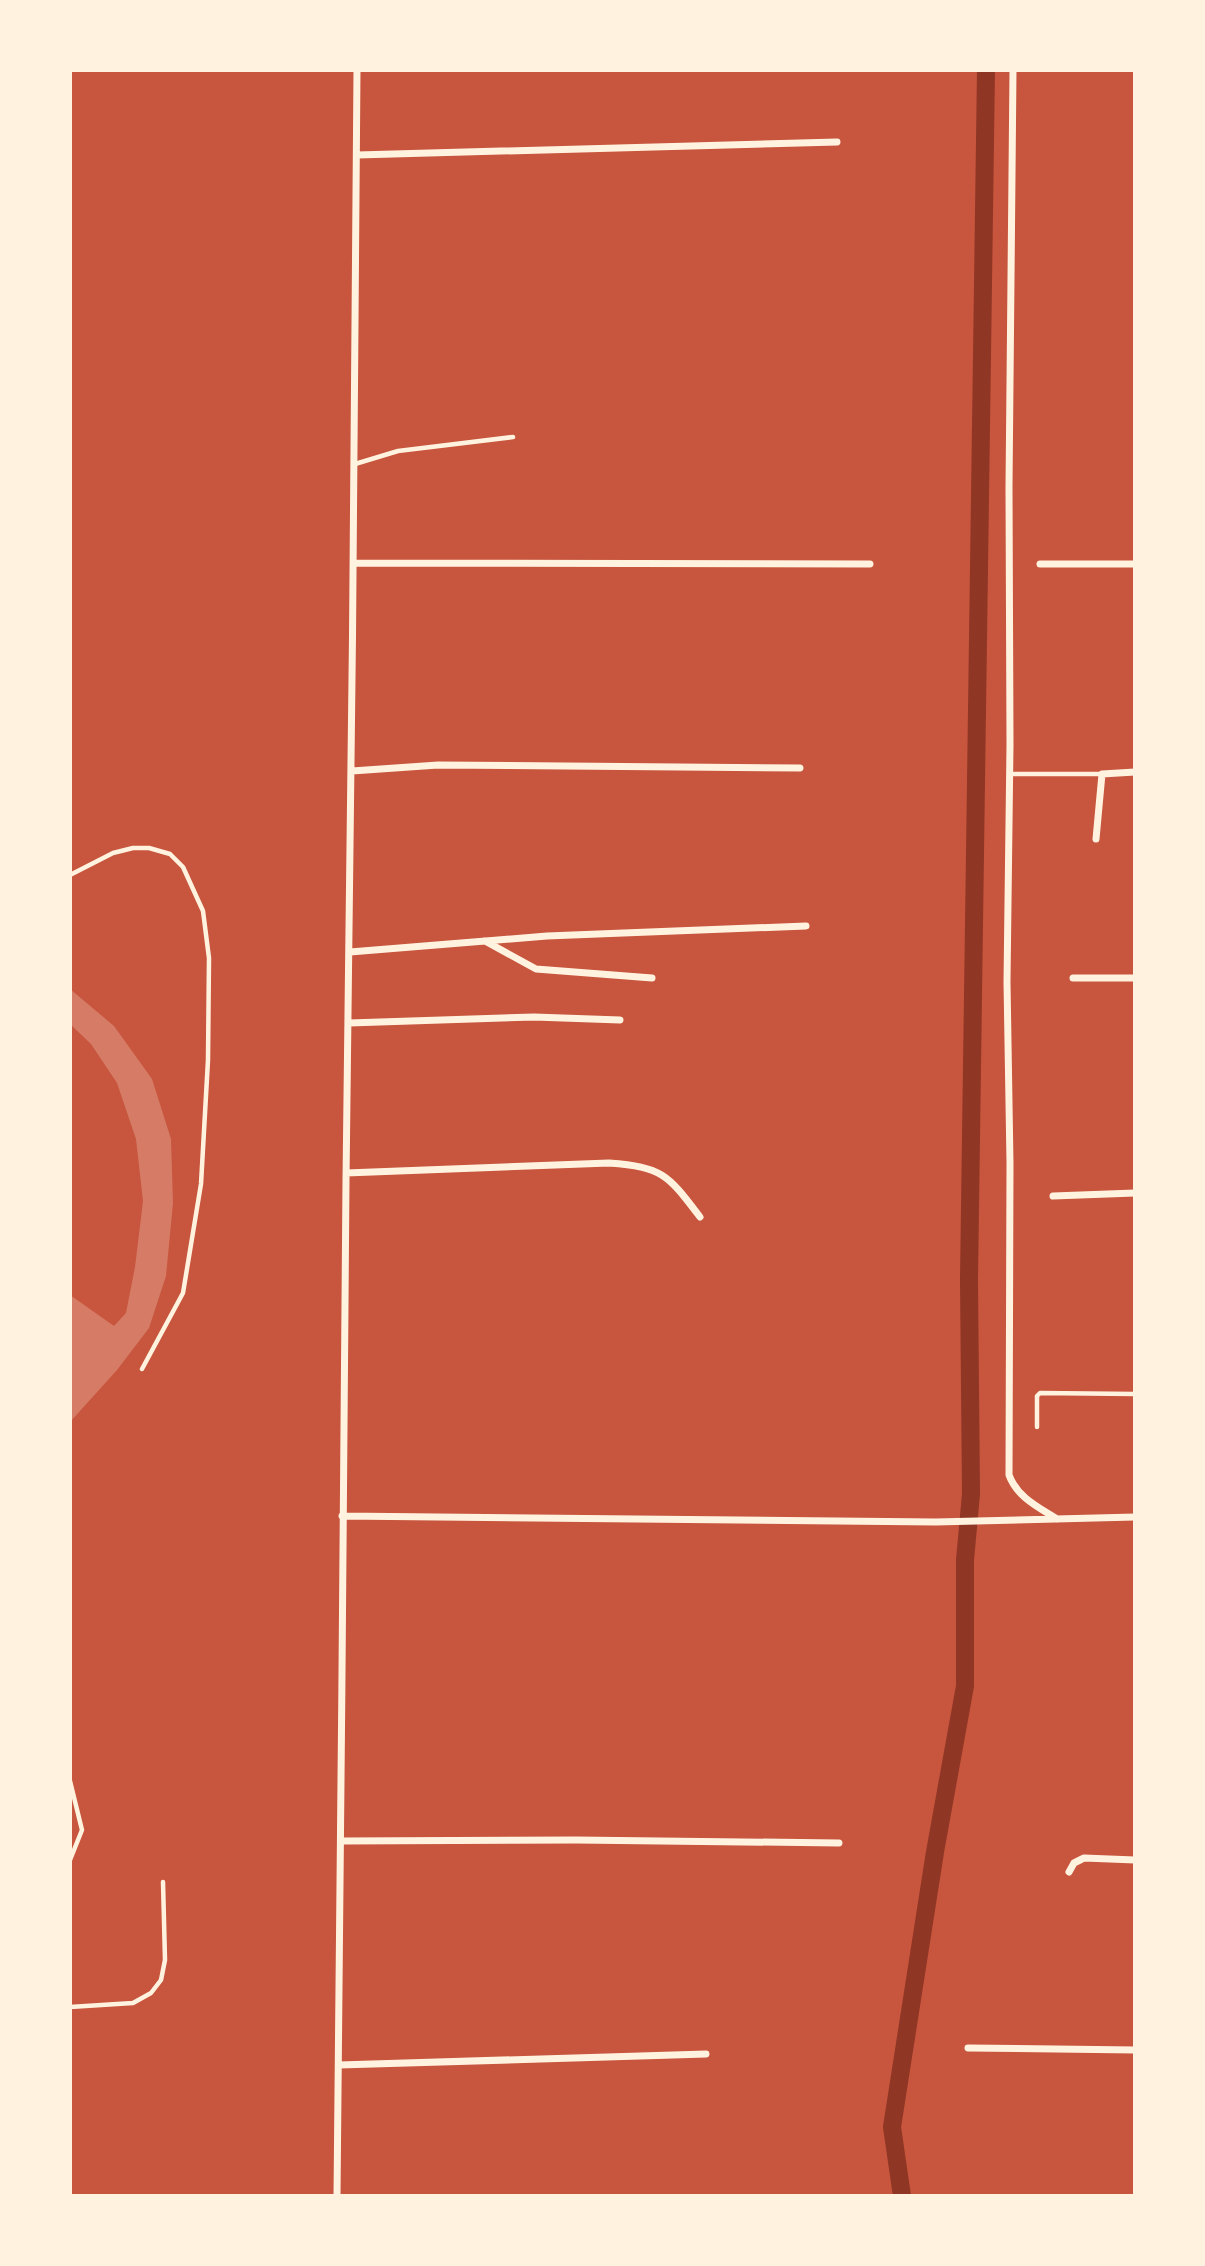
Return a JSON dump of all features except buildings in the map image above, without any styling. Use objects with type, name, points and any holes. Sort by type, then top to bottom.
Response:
[{"type":"street","points":[[337,2196],[357,70]]},
{"type":"street","points":[[1013,70],[1007,982],[1010,1163],[1009,1475],[1014,1488],[1057,1519]]},
{"type":"street","points":[[357,155],[837,142]]},
{"type":"street","points":[[353,563],[870,564]]},
{"type":"street","points":[[1040,564],[1135,564]]},
{"type":"street","points":[[352,771],[438,765],[800,768]]},
{"type":"street","points":[[1096,839],[1102,774],[1135,772]]},
{"type":"street","points":[[350,953],[547,936],[806,926]]},
{"type":"street","points":[[484,941],[536,969],[652,978]]},
{"type":"street","points":[[1073,978],[1135,978]]},
{"type":"street","points":[[349,1024],[534,1017],[620,1020]]},
{"type":"street","points":[[346,1173],[629,1164],[650,1168],[664,1175],[700,1217]]},
{"type":"street","points":[[1054,1196],[1135,1193]]},
{"type":"street","points":[[342,1516],[936,1522],[1135,1517]]},
{"type":"street","points":[[342,1841],[839,1843]]},
{"type":"street","points":[[1069,1872],[1074,1863],[1084,1858],[1135,1860]]},
{"type":"street","points":[[968,2048],[1135,2050]]},
{"type":"street","points":[[339,2065],[706,2054]]},
{"type":"lane","points":[[355,464],[398,450],[513,437]]},
{"type":"lane","points":[[1009,774],[1102,774]]},
{"type":"lane","points":[[70,875],[113,853],[133,848],[149,848],[170,854],[183,867],[203,911],[209,971],[208,1060],[201,1185],[183,1293],[142,1369]]},
{"type":"lane","points":[[1037,1427],[1037,1396],[1040,1393],[1135,1394]]},
{"type":"lane","points":[[70,1781],[82,1830],[70,1860]]},
{"type":"lane","points":[[70,2007],[133,2003],[151,1993],[161,1980],[165,1960],[163,1882]]},
{"type":"waterway","points":[[902,2196],[892,2127],[935,1852],[965,1686],[965,1560],[971,1494],[969,1280],[986,70]]}]
